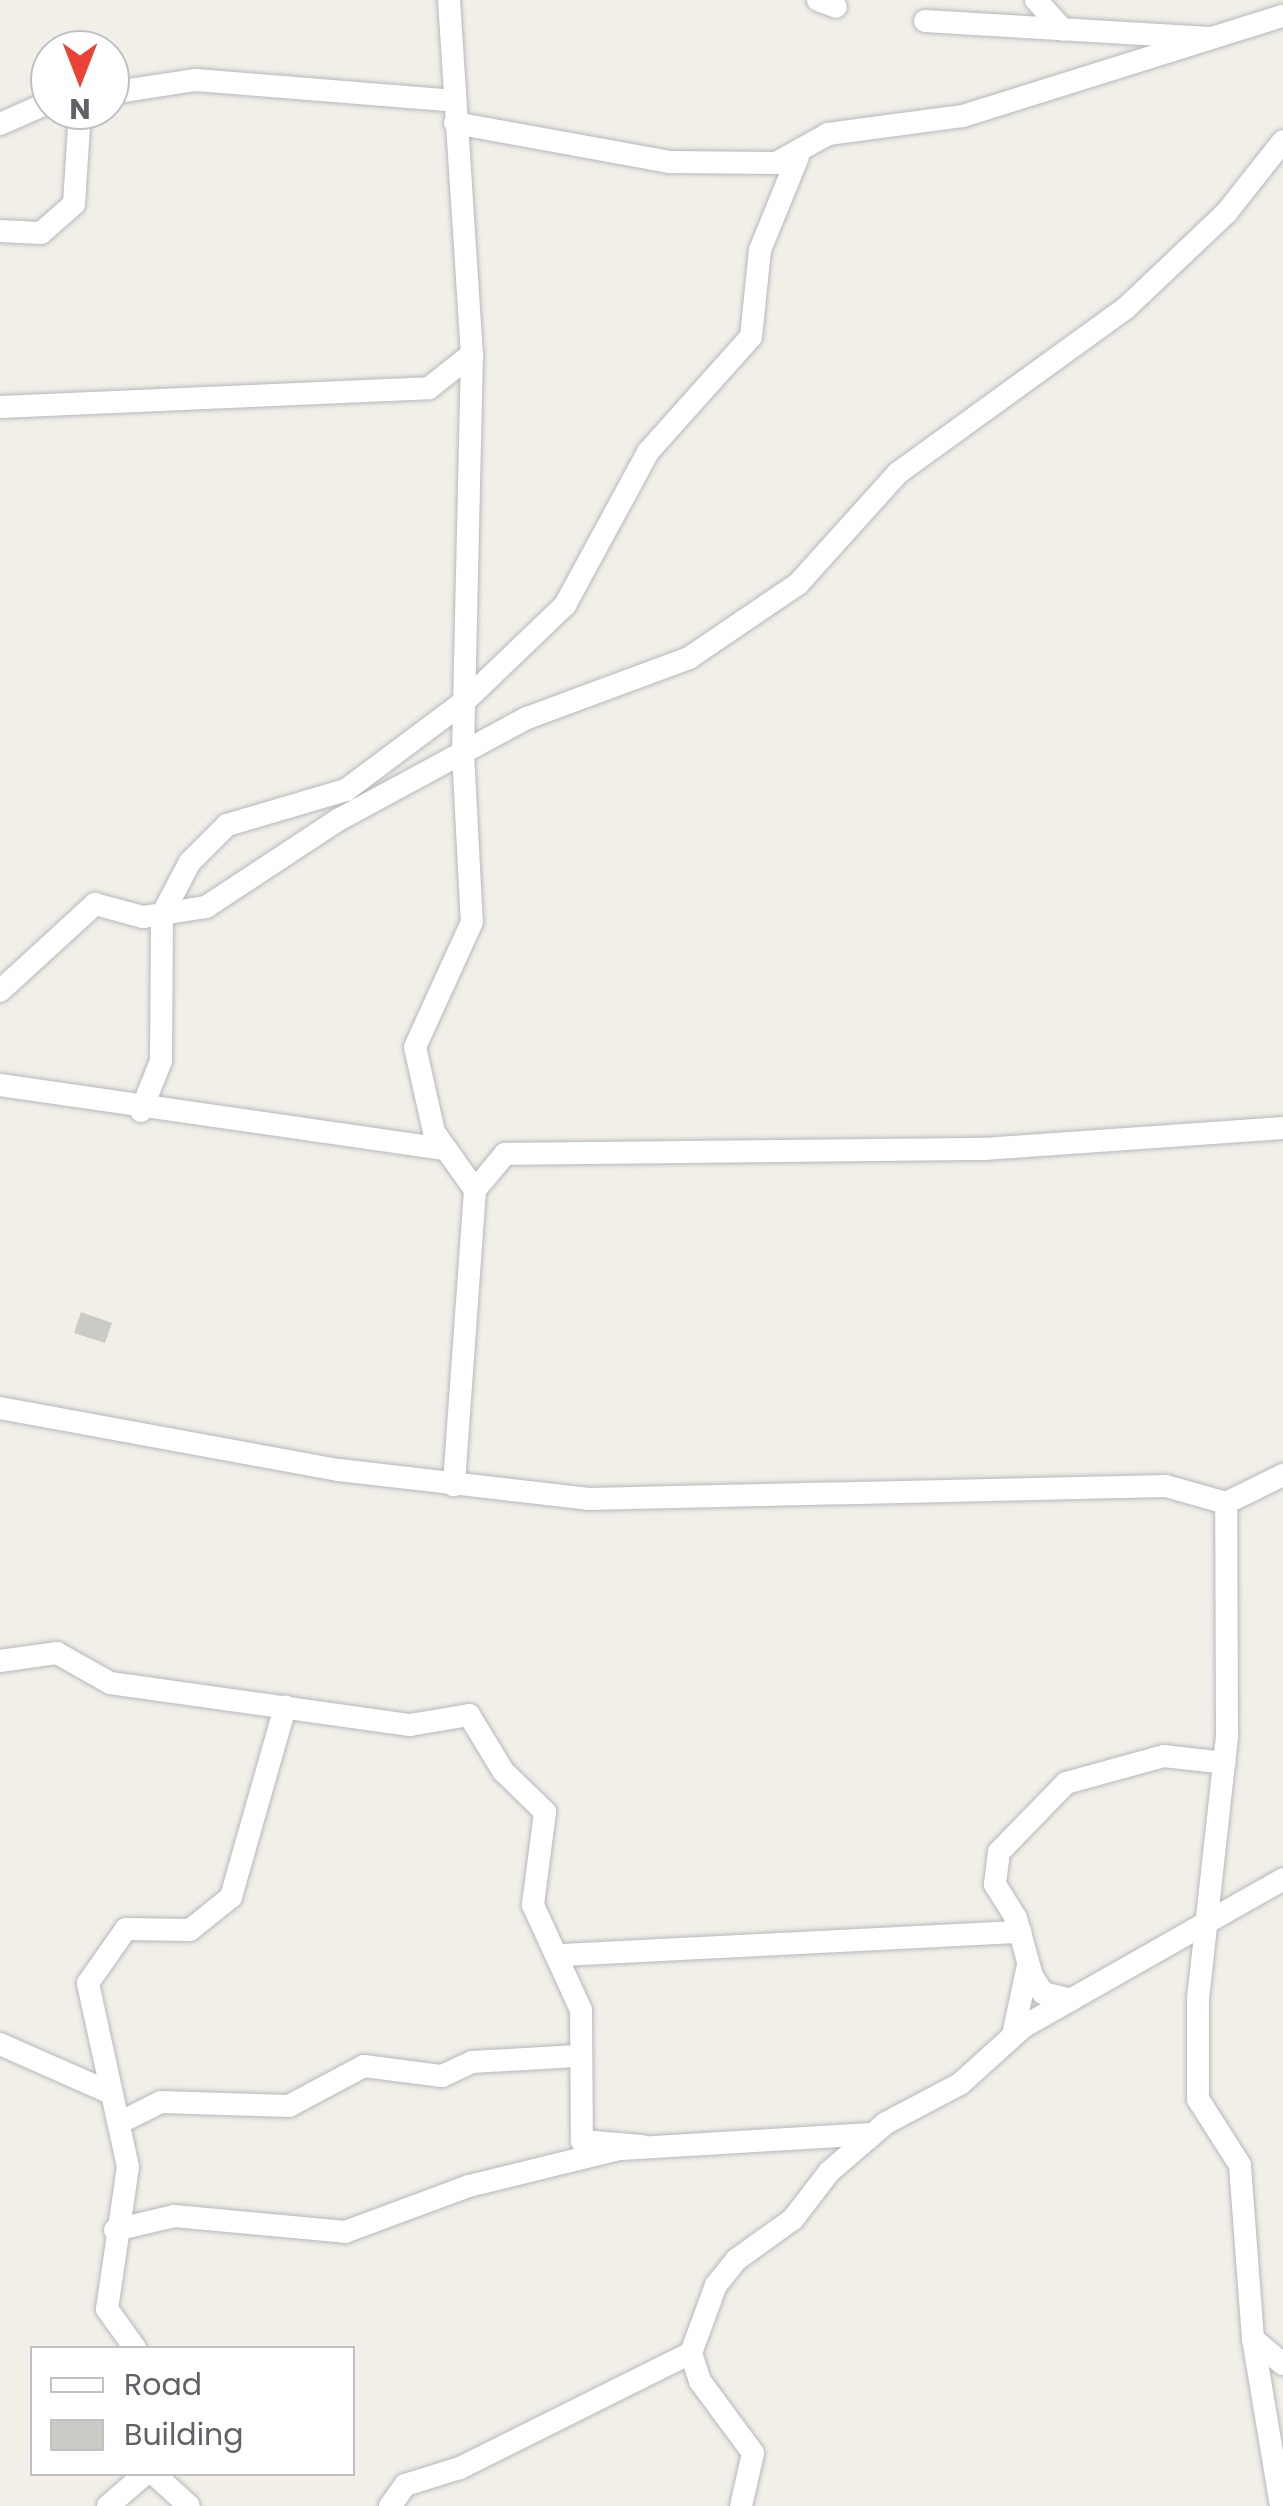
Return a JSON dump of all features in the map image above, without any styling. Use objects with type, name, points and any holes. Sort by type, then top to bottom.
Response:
[{"type":"street","points":[[449,0],[472,354],[463,753],[472,922],[414,1035],[430,1120],[476,1190]]},
{"type":"street","points":[[1036,0],[1064,30]]},
{"type":"street","points":[[142,1111],[160,1061],[162,915],[218,832],[346,790],[465,700],[565,605],[648,452],[751,337],[760,250],[798,156],[828,134],[963,116],[1223,38],[1283,16]]},
{"type":"street","points":[[925,21],[1223,38]]},
{"type":"street","points":[[130,90],[196,80],[455,112],[670,162],[798,156]]},
{"type":"street","points":[[0,124],[30,111]]},
{"type":"street","points":[[0,231],[40,232],[74,204],[79,130]]},
{"type":"street","points":[[0,991],[95,904],[162,915],[223,899],[338,820],[528,718],[644,682],[798,584],[898,472],[1126,308],[1227,212],[1283,141]]},
{"type":"street","points":[[0,407],[429,388],[472,354]]},
{"type":"street","points":[[0,1085],[142,1111],[446,1149]]},
{"type":"street","points":[[454,1485],[476,1190],[505,1154],[984,1149],[1283,1128]]},
{"type":"street","points":[[0,1408],[454,1485],[677,1500],[1166,1486],[1226,1503],[1283,1475]]},
{"type":"street","points":[[0,1426],[26,1413]]},
{"type":"street","points":[[1226,1503],[1225,1764],[1202,1926],[1198,2098],[1240,2165],[1254,2339],[1280,2506]]},
{"type":"street","points":[[0,1661],[57,1653],[110,1683],[410,1725],[469,1715],[504,1770],[544,1809],[532,1904],[562,1955],[581,2010],[577,2056],[583,2142],[642,2146],[873,2134]]},
{"type":"street","points":[[134,2346],[107,2309],[115,2230],[128,2167],[111,2093],[106,2035],[90,2001],[92,1973],[126,1929],[190,1930],[231,1897],[285,1706]]},
{"type":"street","points":[[1070,2000],[1043,1993],[1020,1932],[998,1895],[993,1863],[1055,1790],[1164,1756],[1225,1764]]},
{"type":"street","points":[[741,2506],[753,2453],[700,2382],[692,2353],[710,2297],[736,2260],[793,2219],[873,2134],[960,2084],[1013,2035],[1283,1879]]},
{"type":"street","points":[[562,1955],[1020,1932]]},
{"type":"street","points":[[1013,2035],[1028,1959]]},
{"type":"street","points":[[0,2044],[111,2093]]},
{"type":"street","points":[[119,2123],[161,2102],[289,2106],[364,2066],[442,2076],[472,2062],[577,2056]]},
{"type":"street","points":[[115,2230],[174,2216],[345,2232],[469,2186],[642,2146]]},
{"type":"street","points":[[1254,2339],[1283,2364]]},
{"type":"street","points":[[390,2506],[405,2486],[460,2468],[692,2353]]},
{"type":"street","points":[[108,2506],[142,2476]]},
{"type":"street","points":[[156,2476],[189,2506]]},
{"type":"building","points":[[81,1312],[112,1323],[105,1343],[74,1333]]}]
